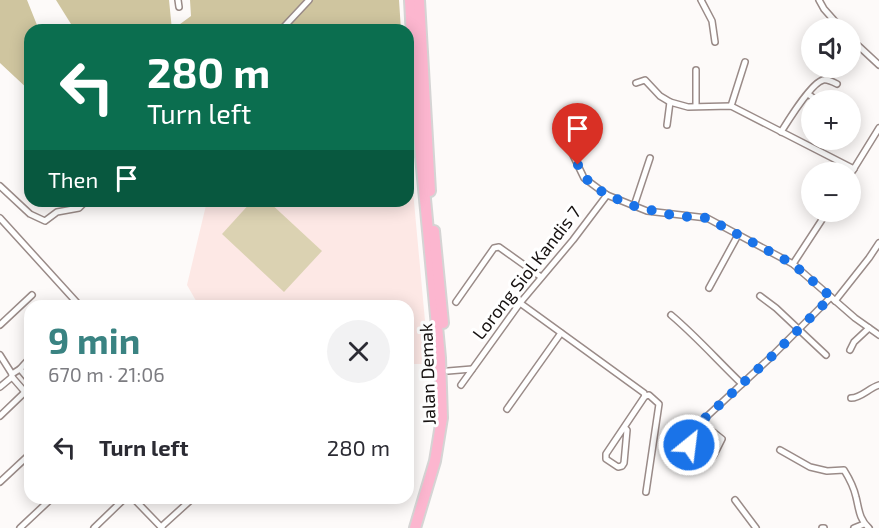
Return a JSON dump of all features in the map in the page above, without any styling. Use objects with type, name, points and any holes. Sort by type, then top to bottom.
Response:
[{"type":"highway","name":"Jalan Demak","points":[[410,0],[411,24]]},
{"type":"highway","name":"Jalan Demak","points":[[419,0],[430,190],[448,371],[449,413],[435,485],[421,528]]},
{"type":"highway","name":"Jalan Demak","points":[[414,74],[441,370],[442,418],[435,461],[415,528]]},
{"type":"street","points":[[287,24],[309,0]]},
{"type":"street","points":[[701,0],[712,21],[715,42]]},
{"type":"street","points":[[819,0],[832,18]]},
{"type":"street","points":[[861,48],[879,65]]},
{"type":"street","points":[[731,106],[745,62]]},
{"type":"street","points":[[696,70],[696,106]]},
{"type":"street","points":[[636,83],[647,80],[660,96],[670,102],[688,107],[731,106],[840,162]]},
{"type":"street","points":[[812,90],[822,80],[837,84]]},
{"type":"street","points":[[781,132],[801,101]]},
{"type":"street","points":[[667,125],[670,102]]},
{"type":"street","points":[[858,162],[879,128]]},
{"type":"street","points":[[873,137],[879,140]]},
{"type":"street","points":[[572,153],[584,177],[607,195],[634,206],[675,216],[707,218],[793,264],[879,335]]},
{"type":"street","points":[[634,206],[650,158]]},
{"type":"street","points":[[0,186],[30,214],[45,221],[57,212],[80,207]]},
{"type":"street","name":"Lorong Siol Kandis 7","points":[[461,386],[520,303],[607,195]]},
{"type":"street","points":[[0,218],[75,300]]},
{"type":"street","points":[[793,264],[820,222]]},
{"type":"street","points":[[709,288],[738,235]]},
{"type":"street","points":[[713,457],[722,440],[704,426],[703,420],[833,299],[879,243]]},
{"type":"street","points":[[456,302],[494,248],[499,247],[541,277]]},
{"type":"street","points":[[27,300],[32,295]]},
{"type":"street","points":[[760,296],[826,355]]},
{"type":"street","points":[[0,325],[24,302]]},
{"type":"street","points":[[520,303],[644,393],[645,396]]},
{"type":"street","points":[[671,315],[742,384]]},
{"type":"street","points":[[850,350],[854,342],[869,328]]},
{"type":"street","points":[[507,409],[561,333]]},
{"type":"street","points":[[0,355],[24,386]]},
{"type":"street","points":[[0,387],[24,364]]},
{"type":"street","points":[[448,371],[472,369]]},
{"type":"street","points":[[15,373],[24,378]]},
{"type":"street","points":[[851,398],[856,398],[879,385]]},
{"type":"street","points":[[0,416],[24,395]]},
{"type":"street","points":[[645,396],[649,395],[659,404],[646,492]]},
{"type":"street","points":[[625,428],[628,435],[624,463],[618,467],[605,457],[645,396]]},
{"type":"street","points":[[682,467],[689,445],[704,426]]},
{"type":"street","points":[[780,450],[810,467],[827,471],[844,470],[856,495],[858,510],[866,526],[855,528]]},
{"type":"street","points":[[0,482],[24,460]]},
{"type":"street","points":[[735,500],[756,528]]},
{"type":"street","points":[[20,528],[46,504]]},
{"type":"street","points":[[94,528],[118,504]]},
{"type":"street","points":[[138,504],[162,528],[187,504]]},
{"type":"shaded area","points":[[0,0],[27,0],[37,24],[24,24],[24,85],[0,63]]},
{"type":"shaded area","points":[[56,0],[169,0],[171,24],[71,24]]},
{"type":"shaded area","points":[[190,0],[399,0],[401,24],[180,24],[191,16]]},
{"type":"shaded area","points":[[414,202],[429,364],[414,364],[414,300],[196,300],[187,285],[206,207],[414,207]]},
{"type":"shaded area","points":[[247,207],[274,207],[322,251],[284,292],[222,234]]},
{"type":"route","points":[[578,165],[584,177],[607,195],[646,211],[707,218],[793,264],[831,297],[703,420],[704,426],[689,445]]}]
